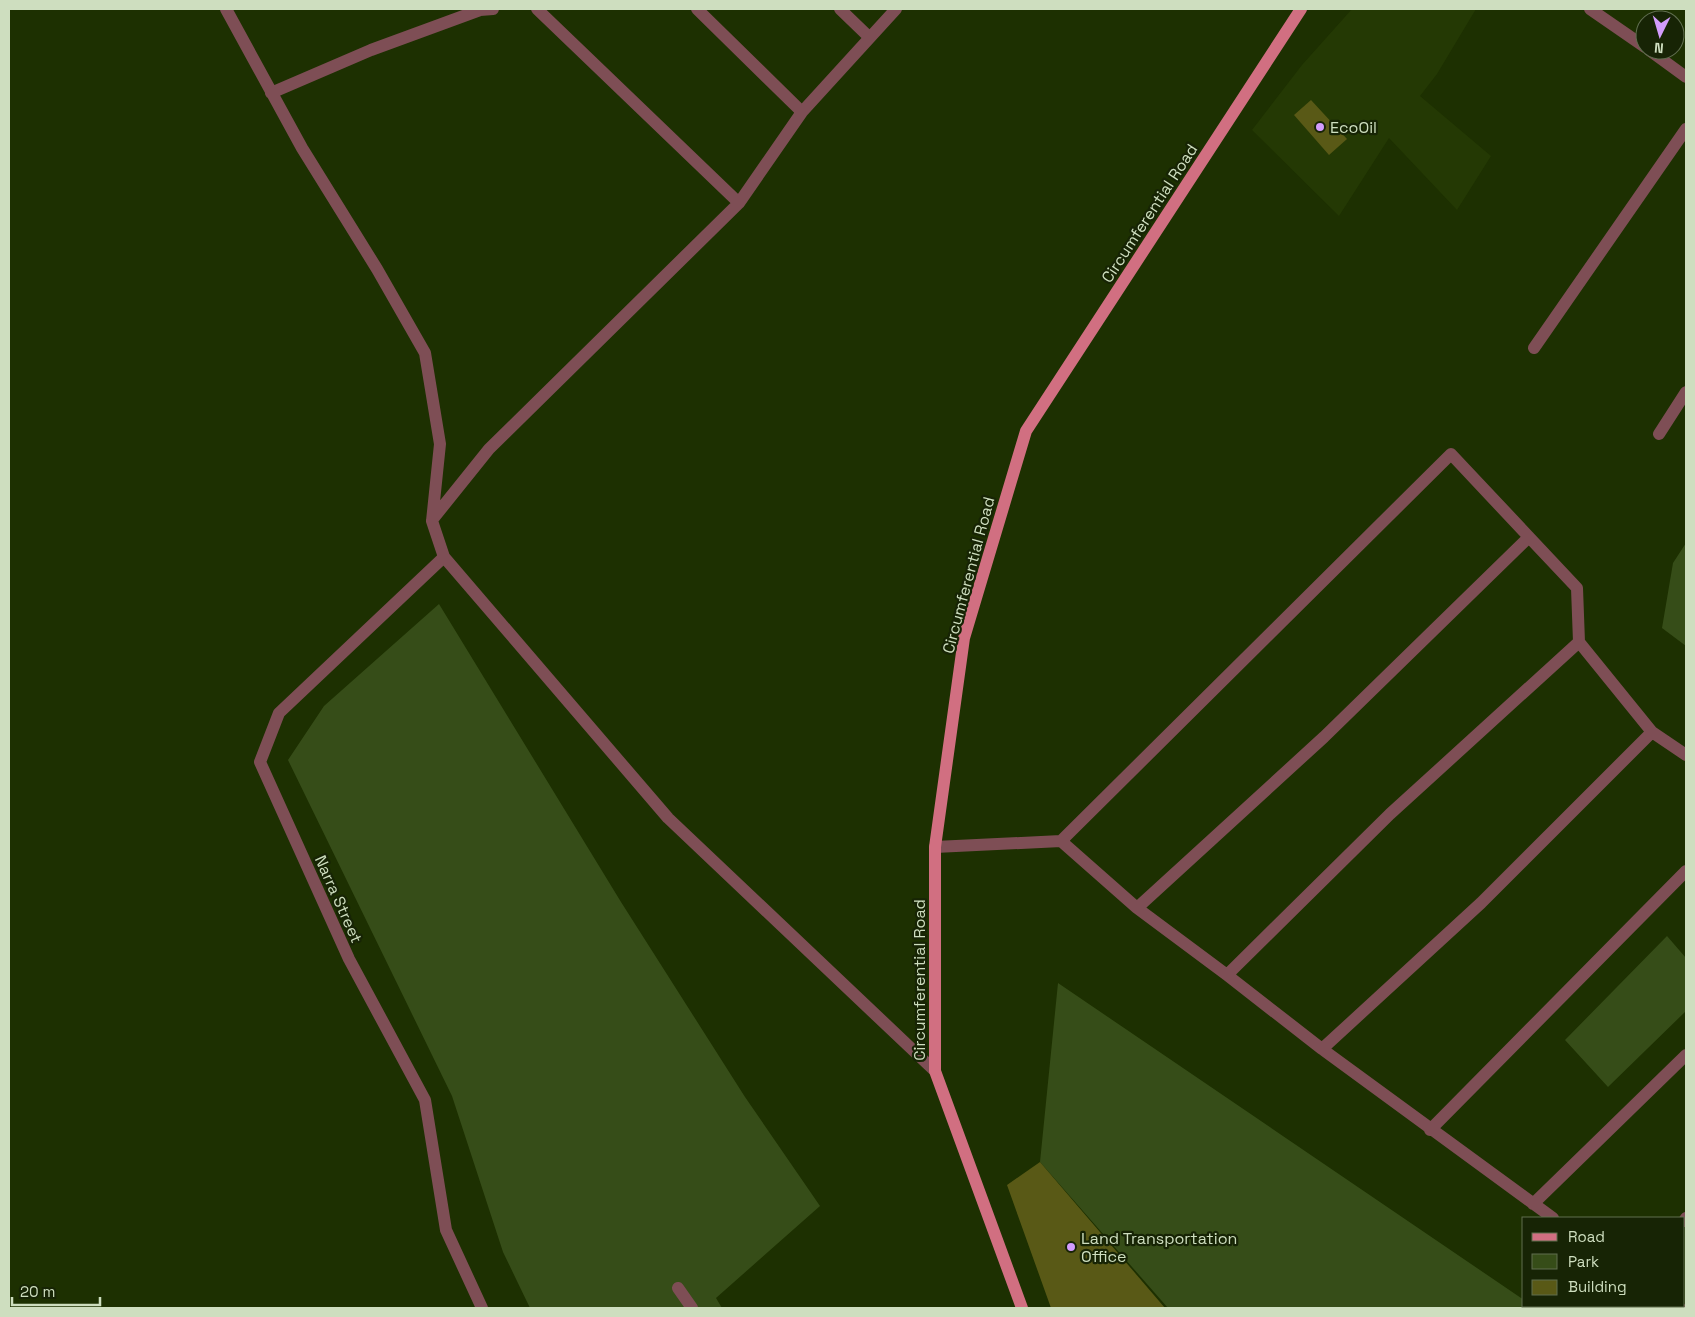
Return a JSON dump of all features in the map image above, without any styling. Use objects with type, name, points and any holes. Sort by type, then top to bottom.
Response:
[{"type":"main road","name":"Circumferential Road","points":[[1022,1308],[935,1071],[935,847],[964,638],[1026,431],[1301,9]]},
{"type":"street","points":[[226,9],[302,148],[377,269],[425,353],[440,444],[432,520],[444,557],[668,818],[935,1071]]},
{"type":"street","points":[[272,93],[371,50],[480,10],[493,9]]},
{"type":"street","points":[[537,9],[739,203]]},
{"type":"street","points":[[697,9],[802,112]]},
{"type":"street","points":[[840,9],[869,37]]},
{"type":"street","points":[[432,520],[489,449],[739,203],[802,112],[896,9]]},
{"type":"street","points":[[1590,9],[1635,41]]},
{"type":"street","points":[[1663,60],[1686,76]]},
{"type":"street","points":[[1534,348],[1686,129]]},
{"type":"street","points":[[1659,434],[1686,392]]},
{"type":"street","points":[[935,847],[1061,841],[1451,454],[1577,588],[1579,642],[1652,732],[1686,754]]},
{"type":"street","points":[[1137,908],[1324,737],[1529,537]]},
{"type":"street","name":"Narra Street","points":[[444,557],[279,714],[260,762],[349,958],[426,1100],[446,1230],[482,1308]]},
{"type":"street","points":[[1227,975],[1390,814],[1579,642]]},
{"type":"street","points":[[1322,1049],[1481,903],[1652,732]]},
{"type":"street","points":[[1061,841],[1137,908],[1430,1130],[1552,1217]]},
{"type":"street","points":[[1430,1130],[1686,871]]},
{"type":"street","points":[[1533,1204],[1686,1055]]},
{"type":"street","points":[[678,1288],[692,1308]]},
{"type":"shaded area","points":[[1352,9],[1476,9],[1437,74],[1420,96],[1491,156],[1457,210],[1389,138],[1339,216],[1252,130],[1302,65]]},
{"type":"green space","points":[[1686,543],[1686,646],[1662,628],[1673,563]]},
{"type":"green space","points":[[439,604],[621,902],[745,1097],[820,1206],[716,1298],[722,1308],[530,1308],[503,1252],[452,1096],[288,760],[324,706]]},
{"type":"green space","points":[[1667,936],[1686,958],[1686,1011],[1608,1087],[1565,1040]]},
{"type":"green space","points":[[1058,983],[1522,1299],[1522,1307],[1536,1308],[1168,1308],[1040,1162]]},
{"type":"building","name":"EcoOil","points":[[1311,100],[1347,139],[1329,155],[1294,115]]},
{"type":"building","name":"Land Transportation Office","points":[[1040,1162],[1165,1308],[1051,1308],[1007,1185]]},
{"type":"place","name":"EcoOil","points":[[1320,127]]},
{"type":"place","name":"Land Transportation Office","points":[[1071,1247]]}]
